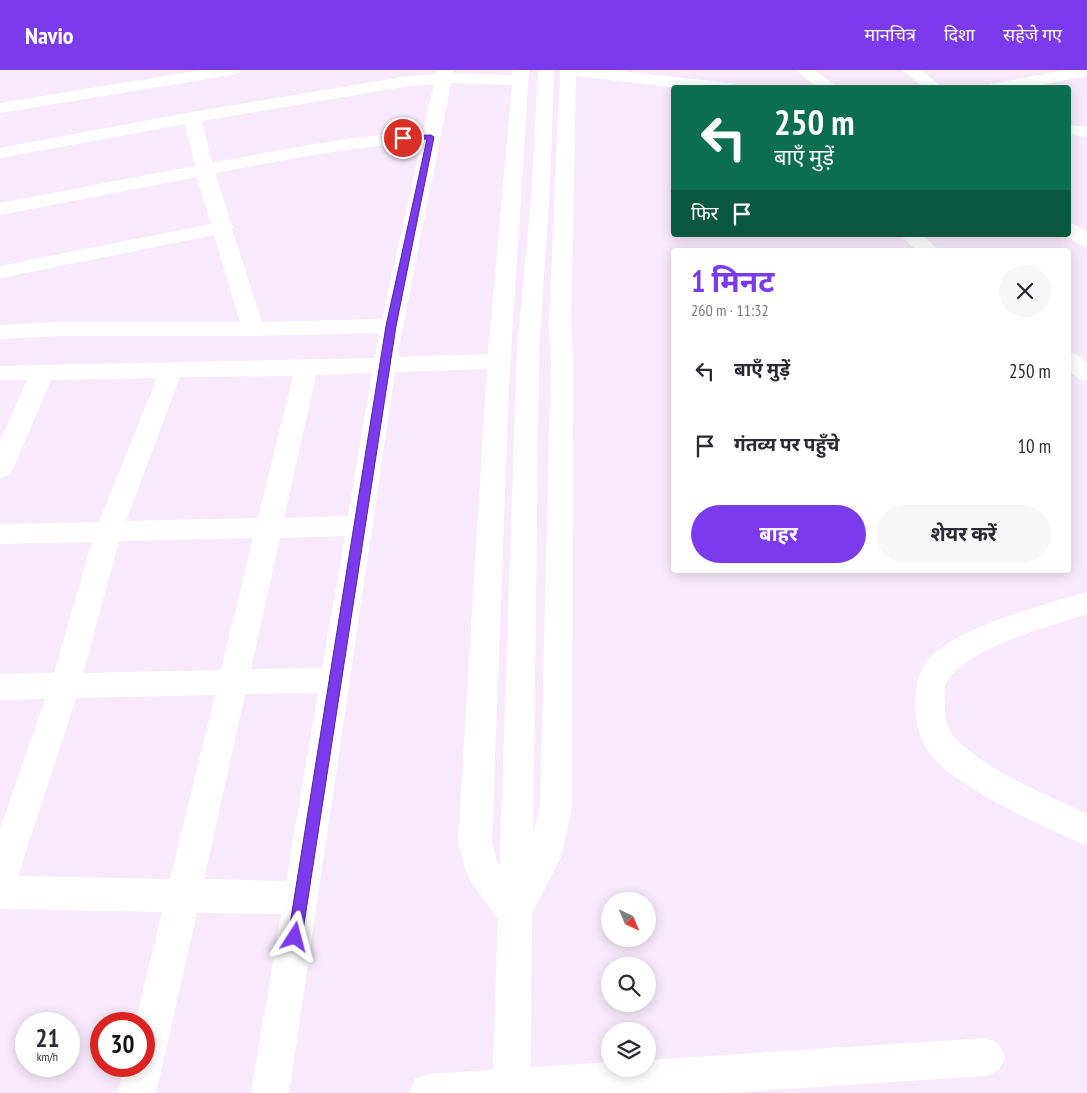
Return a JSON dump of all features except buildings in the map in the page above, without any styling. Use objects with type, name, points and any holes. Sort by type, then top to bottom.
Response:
[{"type":"street","points":[[0,108],[232,70]]},
{"type":"street","points":[[510,1090],[528,350],[541,188],[546,70]]},
{"type":"street","points":[[514,913],[544,857],[556,807],[562,391],[560,323],[568,70],[701,85]]},
{"type":"street","points":[[804,70],[826,85]]},
{"type":"street","points":[[910,70],[930,85]]},
{"type":"street","points":[[1002,70],[1022,83]]},
{"type":"street","points":[[1012,85],[1087,71]]},
{"type":"street","points":[[0,153],[192,117],[387,77],[448,75],[491,78],[521,75],[498,361],[475,841],[482,869],[514,913]]},
{"type":"street","points":[[270,1093],[359,526],[393,366],[391,326],[431,137],[448,75]]},
{"type":"street","points":[[1057,77],[1087,81]]},
{"type":"street","points":[[192,117],[253,329]]},
{"type":"street","points":[[1071,130],[1087,132]]},
{"type":"street","points":[[0,209],[356,142],[431,137]]},
{"type":"street","points":[[0,272],[224,227]]},
{"type":"street","points":[[1071,230],[1087,241]]},
{"type":"street","points":[[913,237],[926,248]]},
{"type":"street","points":[[0,332],[391,326]]},
{"type":"street","points":[[0,373],[393,366],[498,361]]},
{"type":"street","points":[[1071,362],[1087,374]]},
{"type":"street","points":[[155,1017],[306,368]]},
{"type":"street","points":[[0,878],[65,685],[108,533],[171,371]]},
{"type":"street","points":[[0,470],[42,373]]},
{"type":"street","points":[[0,534],[359,526]]},
{"type":"street","points":[[1087,603],[986,636],[945,662],[932,681],[929,714],[941,746],[964,765],[1087,830]]},
{"type":"street","points":[[0,687],[335,680]]},
{"type":"street","points":[[0,892],[301,898]]},
{"type":"street","points":[[429,1093],[510,1090],[986,1057]]},
{"type":"street","points":[[137,1093],[141,1077]]},
{"type":"route","points":[[295,937],[391,326],[431,137],[403,138]]}]
